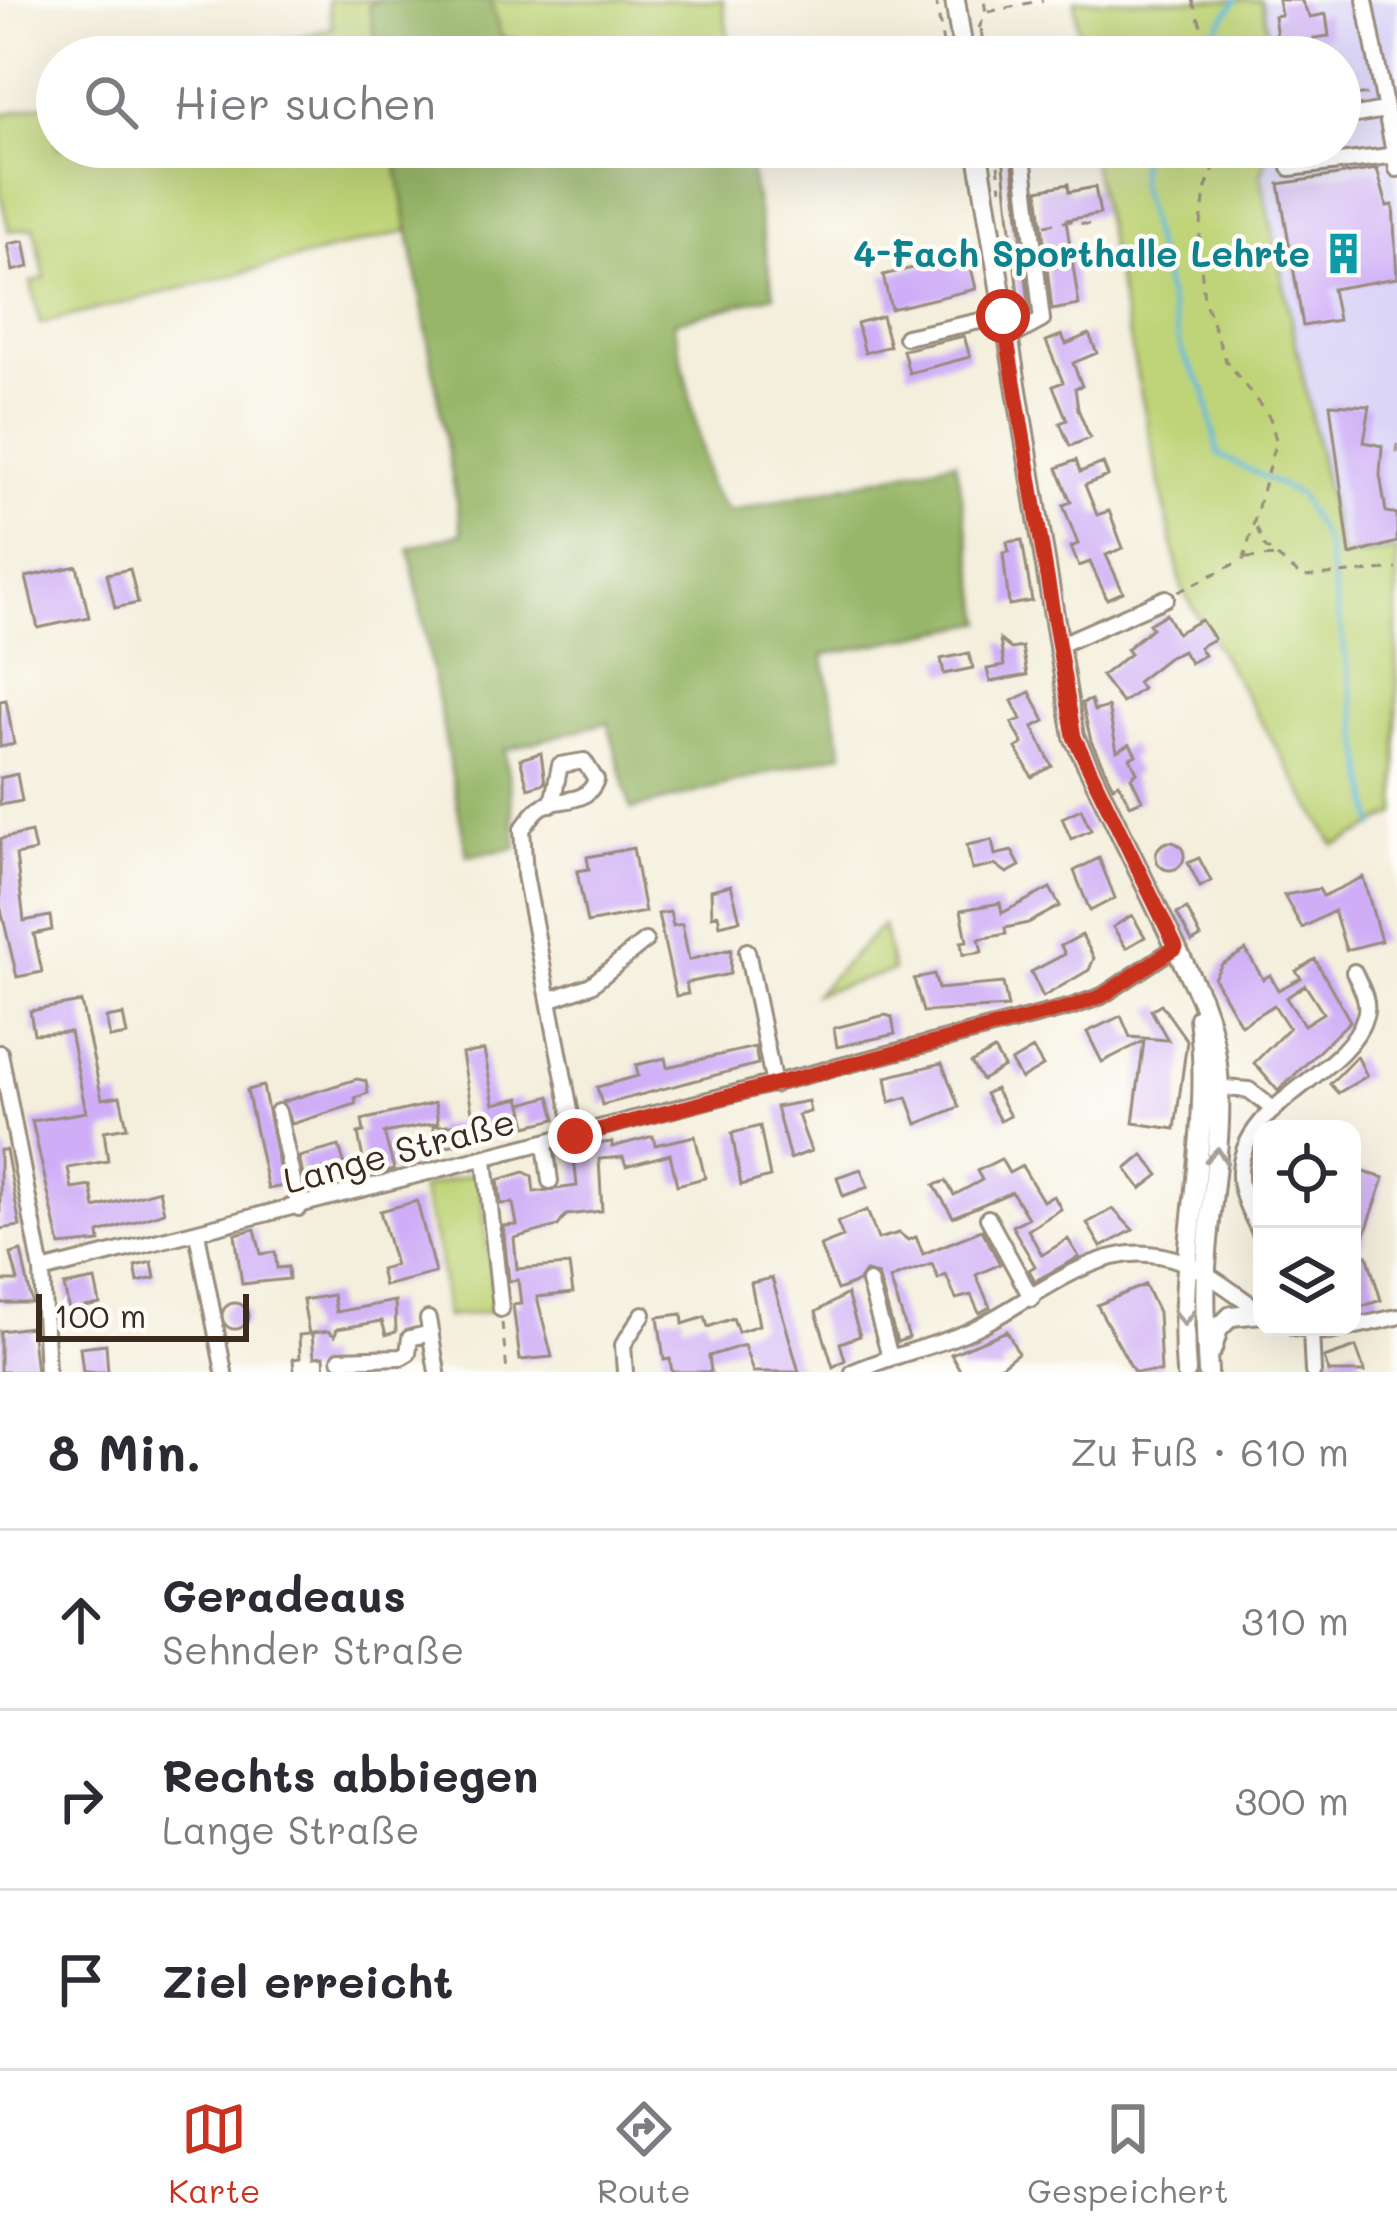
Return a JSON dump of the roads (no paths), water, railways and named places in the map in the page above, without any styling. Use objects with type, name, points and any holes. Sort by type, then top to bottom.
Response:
[{"type":"main road","points":[[955,0],[961,36]]},
{"type":"main road","points":[[980,168],[1057,646],[1085,768],[1180,956],[1215,1040],[1205,1273],[1209,1372]]},
{"type":"main road","points":[[1186,1372],[1185,1262],[1212,1087]]},
{"type":"main road","points":[[1209,1372],[1222,1324],[1236,1313],[1253,1312]]},
{"type":"street","points":[[1365,0],[1397,169]]},
{"type":"street","points":[[1361,114],[1384,110]]},
{"type":"street","points":[[1361,159],[1395,154]]},
{"type":"street","points":[[1007,339],[1042,320],[1025,168]]},
{"type":"street","points":[[906,337],[1003,316]]},
{"type":"street","points":[[1057,646],[1166,598]]},
{"type":"street","points":[[552,805],[540,807],[522,829],[575,1136]]},
{"type":"street","points":[[549,1000],[591,985],[645,941]]},
{"type":"street","points":[[747,951],[774,1085]]},
{"type":"street","name":"Lange Straße","points":[[42,1271],[1087,1002],[1180,956]]},
{"type":"street","points":[[1259,1228],[1240,1171],[1245,1150],[1273,1109],[1331,1059],[1366,1015],[1354,972]]},
{"type":"street","points":[[0,1053],[42,1271],[47,1372]]},
{"type":"street","points":[[1212,1087],[1249,1090],[1273,1109]]},
{"type":"street","points":[[278,1112],[299,1208]]},
{"type":"street","points":[[545,1144],[550,1181]]},
{"type":"street","points":[[485,1160],[501,1310]]},
{"type":"street","points":[[988,1218],[1032,1298]]},
{"type":"street","points":[[197,1233],[224,1372]]},
{"type":"street","points":[[853,1372],[968,1332],[1091,1266],[1126,1255],[1156,1254],[1185,1262],[1253,1306]]},
{"type":"street","points":[[869,1282],[890,1357]]},
{"type":"street","points":[[625,1372],[623,1345],[644,1314]]},
{"type":"street","points":[[1361,1323],[1397,1318]]},
{"type":"street","points":[[340,1359],[401,1364],[410,1338],[430,1326],[437,1372]]},
{"type":"street","points":[[1311,1336],[1313,1372]]},
{"type":"waterway","points":[[1212,36],[1236,0]]},
{"type":"waterway","points":[[1139,168],[1139,184],[1182,352],[1205,390],[1218,454],[1299,495],[1326,544],[1375,826]]},
{"type":"place","name":"4-Fach Sporthalle Lehrte","points":[[1344,254]]}]
